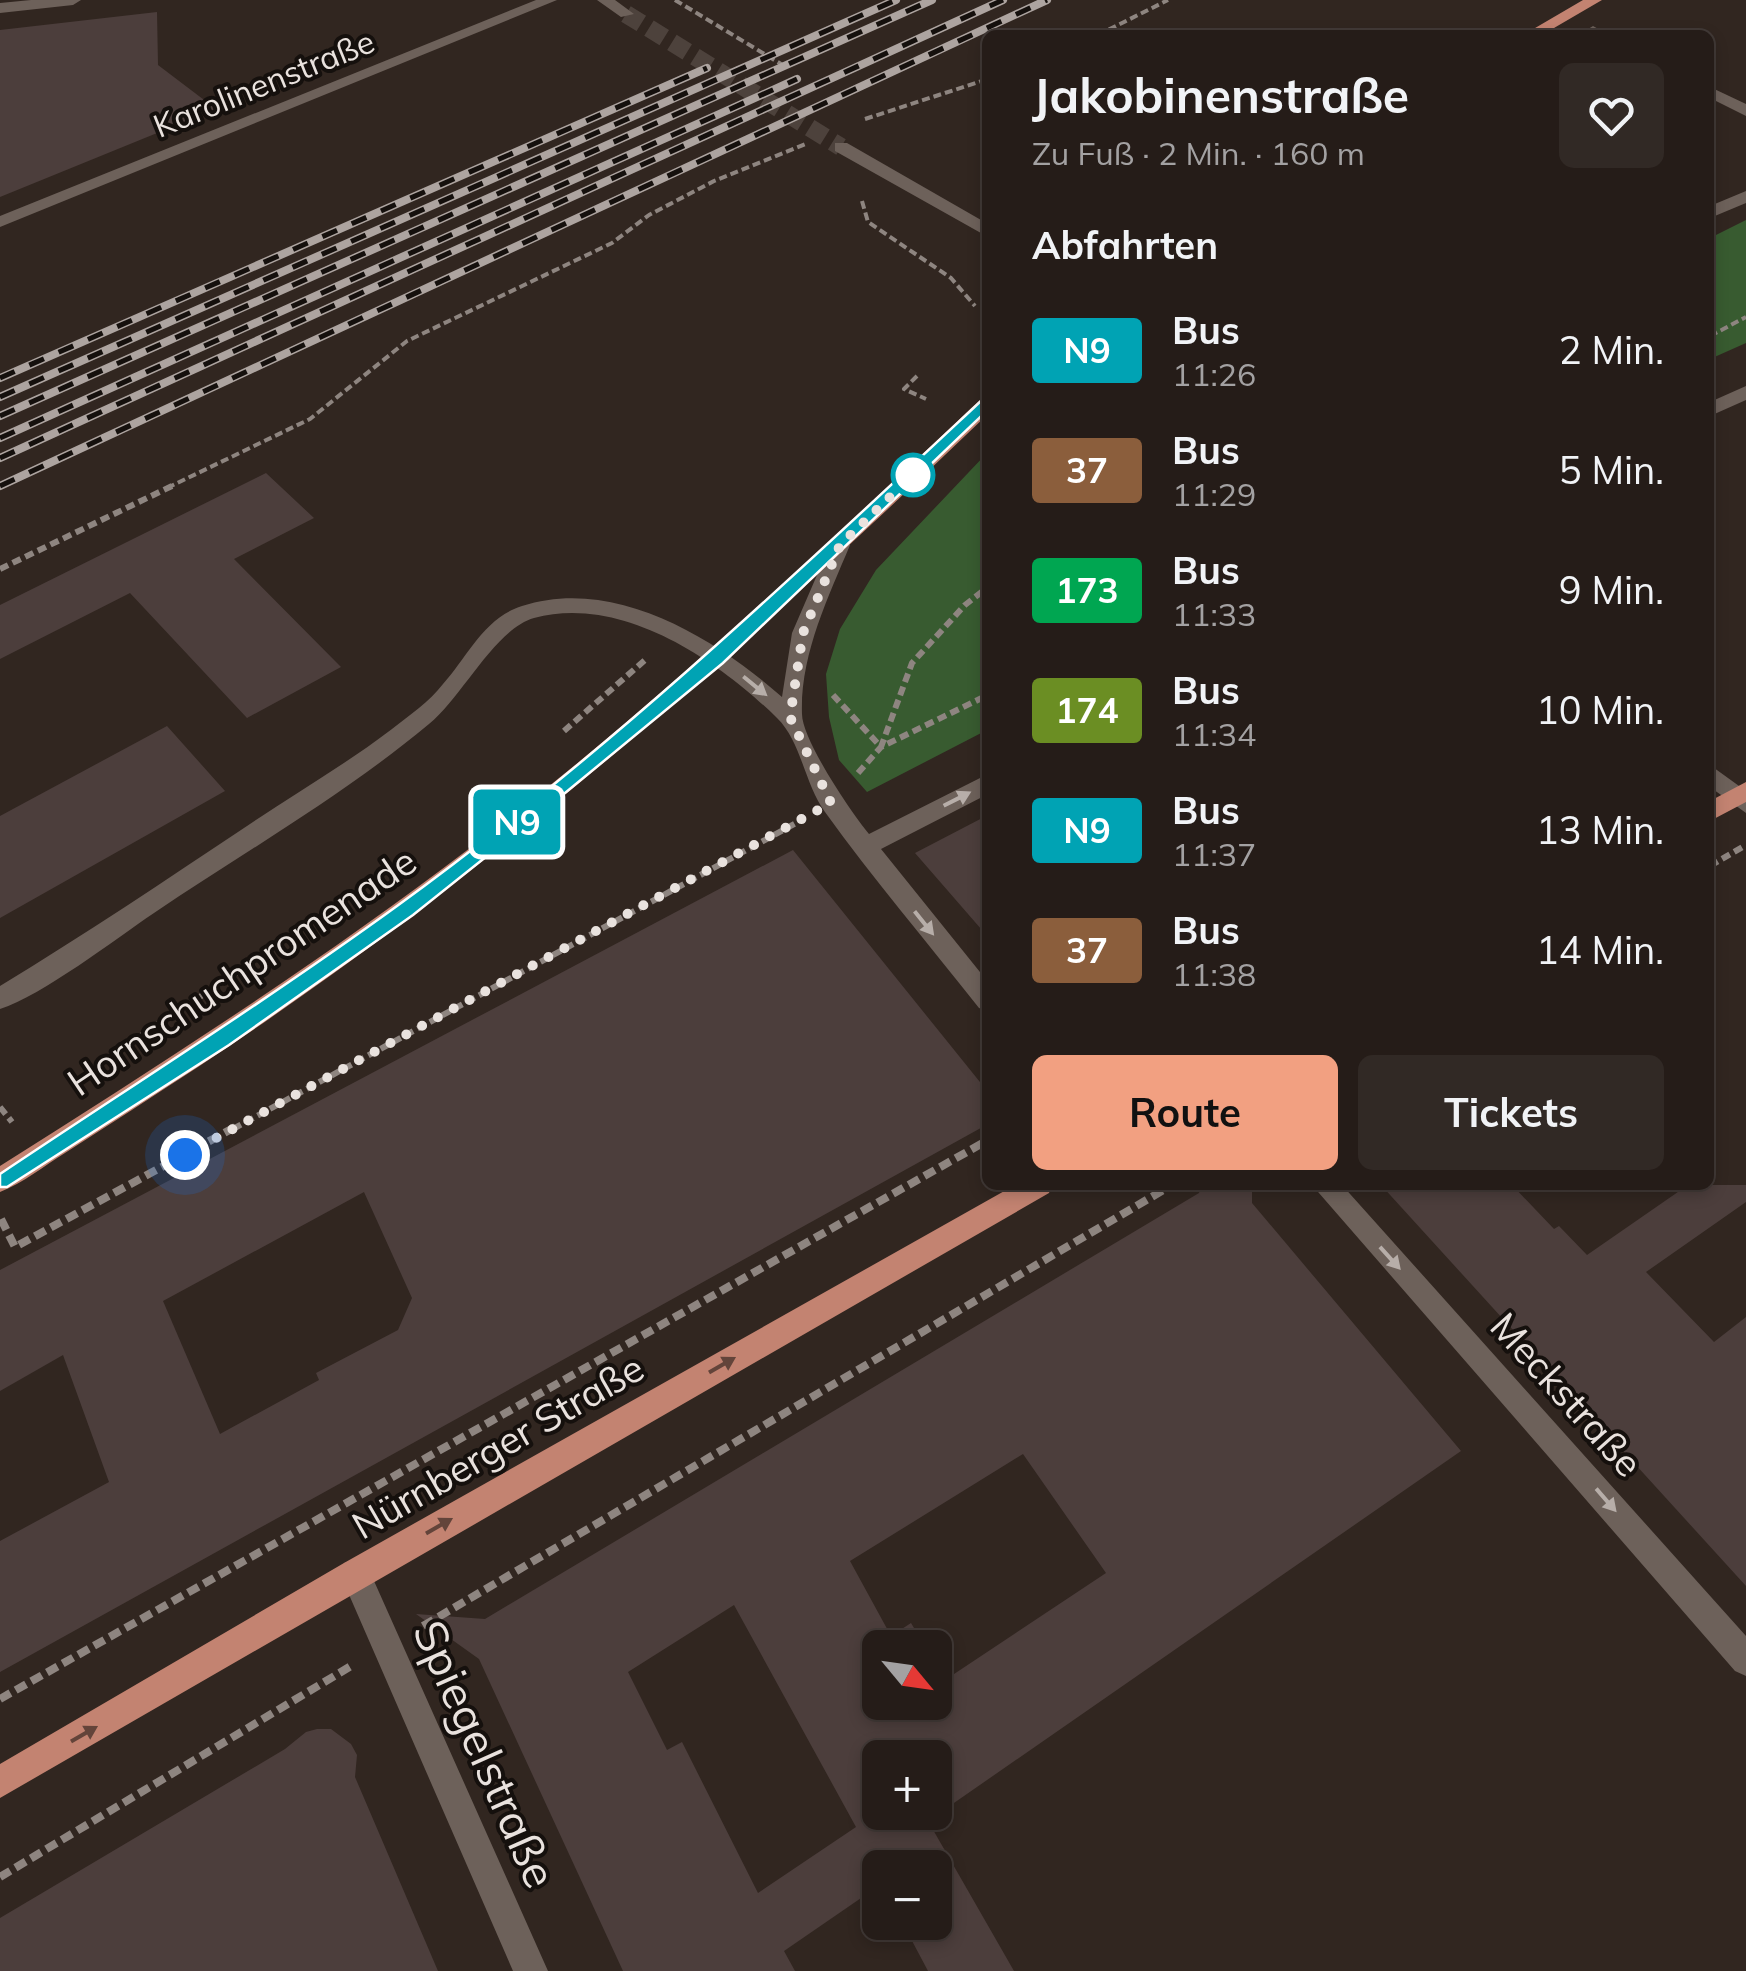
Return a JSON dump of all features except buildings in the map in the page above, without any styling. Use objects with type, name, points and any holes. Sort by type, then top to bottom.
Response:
[{"type":"main road","points":[[1540,30],[1594,0]]},
{"type":"main road","name":"Hornschuchpromenade","points":[[0,1180],[222,1040],[406,910],[717,658],[982,409]]},
{"type":"main road","points":[[1714,810],[1743,797]]},
{"type":"main road","name":"Nürnberger Straße","points":[[0,1782],[354,1574],[1030,1190]]},
{"type":"street","points":[[0,8],[73,0]]},
{"type":"street","name":"Karolinenstraße","points":[[0,222],[550,0]]},
{"type":"street","points":[[605,0],[626,14]]},
{"type":"street","points":[[1714,94],[1746,110]]},
{"type":"street","points":[[841,147],[982,230]]},
{"type":"street","points":[[1714,211],[1746,196]]},
{"type":"street","points":[[1714,408],[1746,392]]},
{"type":"street","points":[[790,717],[803,633],[840,545]]},
{"type":"street","points":[[0,1000],[344,774],[441,701],[497,630],[526,612],[562,605],[606,609],[646,622],[717,658],[754,684],[790,717],[831,803],[982,994]]},
{"type":"street","points":[[1714,777],[1743,797]]},
{"type":"street","points":[[864,846],[982,786]]},
{"type":"street","name":"Meckstraße","points":[[1328,1190],[1746,1660]]},
{"type":"street","name":"Spiegelstraße","points":[[354,1574],[530,1971]]},
{"type":"path","points":[[675,0],[786,66]]},
{"type":"path","points":[[1108,30],[1168,0]]},
{"type":"path","points":[[859,122],[982,80]]},
{"type":"path","points":[[0,569],[310,419],[407,341],[612,243],[648,215],[714,181],[823,137]]},
{"type":"path","points":[[861,199],[868,222],[950,278],[975,306]]},
{"type":"path","points":[[1714,334],[1746,317]]},
{"type":"path","points":[[917,376],[904,389],[926,398]]},
{"type":"path","points":[[0,1217],[15,1247],[831,803],[881,747],[912,663],[982,591]]},
{"type":"path","points":[[557,737],[645,660]]},
{"type":"path","points":[[828,689],[881,747]]},
{"type":"path","points":[[881,747],[982,698]]},
{"type":"path","points":[[1714,864],[1746,845]]},
{"type":"path","points":[[128,1044],[255,960]]},
{"type":"path","points":[[0,1108],[12,1122]]},
{"type":"path","points":[[0,1130],[26,1112]]},
{"type":"path","points":[[0,1699],[982,1143]]},
{"type":"path","points":[[428,1623],[1164,1190]]},
{"type":"path","points":[[0,1877],[347,1669]]},
{"type":"green space","points":[[1746,220],[1746,343],[1714,357],[1714,236]]},
{"type":"green space","points":[[982,458],[982,733],[867,792],[839,760],[829,717],[826,674],[840,629],[876,570]]},
{"type":"tunnel","points":[[626,14],[841,147]]},
{"type":"railway","points":[[0,397],[896,0]]},
{"type":"railway","points":[[0,416],[932,0]]},
{"type":"railway","points":[[0,458],[1003,0]]},
{"type":"railway","points":[[982,30],[1047,0]]},
{"type":"railway","points":[[0,486],[982,30]]},
{"type":"railway","points":[[0,378],[707,68]]},
{"type":"railway","points":[[0,438],[797,79]]},
{"type":"bus line","name":"N9","points":[[0,1180],[222,1040],[406,910],[531,812],[717,658],[982,409]]},
{"type":"route","points":[[185,1155],[764,843],[831,803],[790,717],[803,633],[840,545],[913,475]]}]
